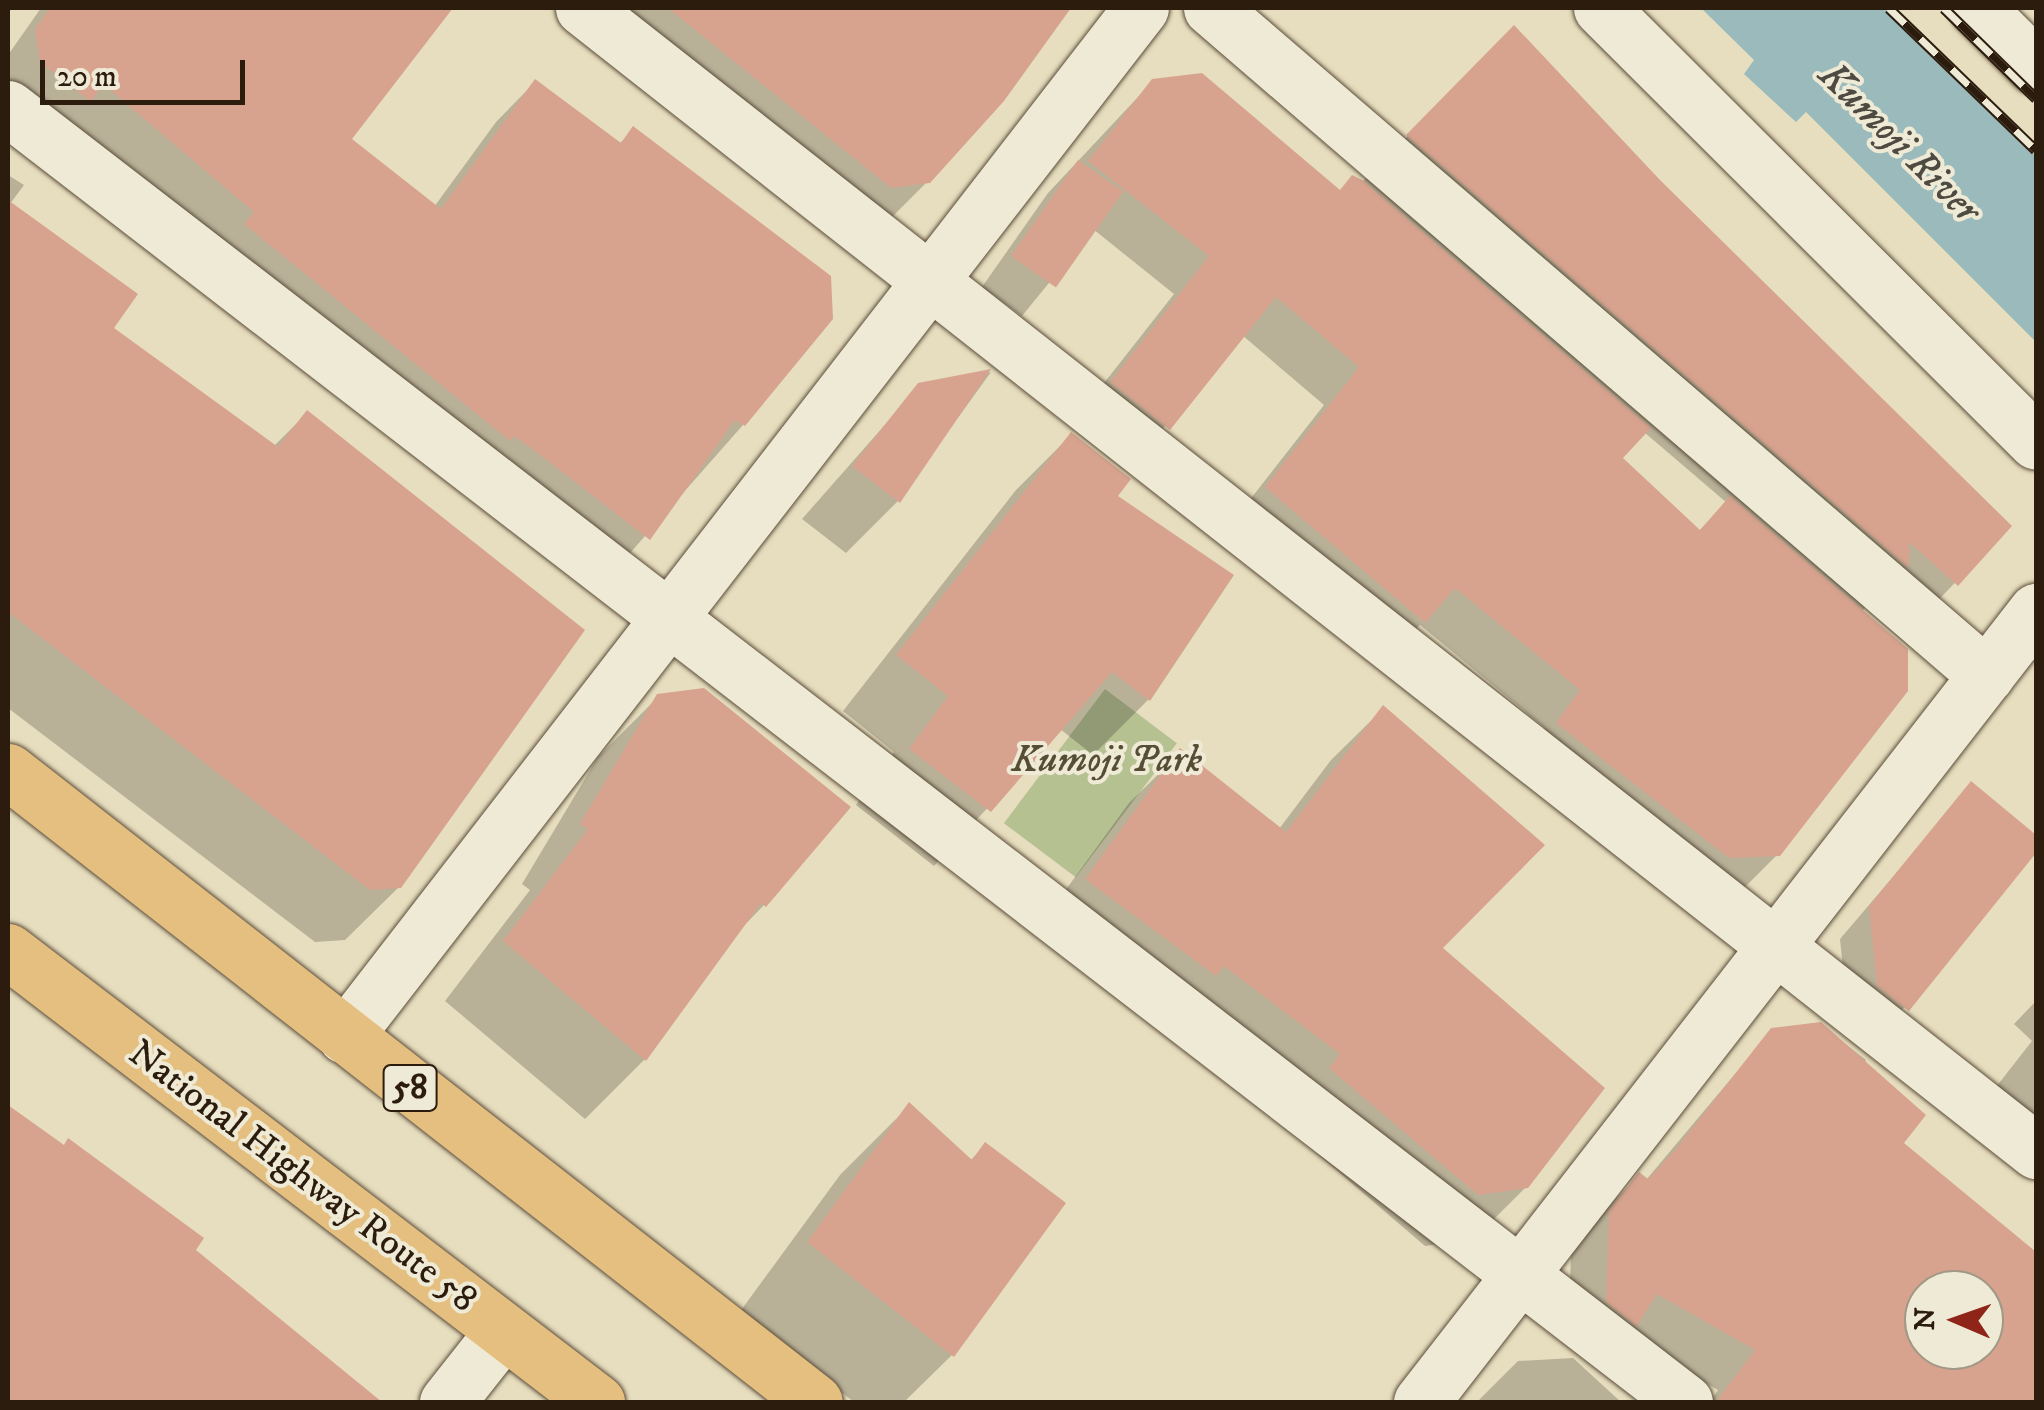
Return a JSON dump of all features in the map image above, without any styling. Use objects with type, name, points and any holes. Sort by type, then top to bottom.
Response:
[{"type":"highway","name":"58","points":[[8,772],[815,1402]]},
{"type":"highway","name":"National Highway Route 58","points":[[8,951],[596,1402]]},
{"type":"street","points":[[583,8],[2036,1151]]},
{"type":"street","points":[[345,1036],[664,619],[1141,8]]},
{"type":"street","points":[[1212,8],[1986,675]]},
{"type":"street","points":[[1602,8],[2036,442]]},
{"type":"street","points":[[1978,8],[2036,66]]},
{"type":"street","points":[[8,108],[664,619],[1685,1402]]},
{"type":"street","points":[[1420,1402],[2036,611]]},
{"type":"street","points":[[447,1402],[503,1331]]},
{"type":"green space","name":"Kumoji Park","points":[[1105,689],[1177,743],[1076,877],[1004,823]]},
{"type":"water","name":"Kumoji River","points":[[1701,8],[1886,8],[2036,156],[2036,342],[1806,112],[1796,122],[1744,74],[1754,60]]},
{"type":"building","points":[[50,8],[453,8],[352,139],[441,209],[535,79],[621,143],[633,126],[831,276],[833,319],[745,426],[735,420],[650,540],[514,436],[510,441],[244,224],[254,212],[103,84],[91,102],[40,62],[35,29]]},
{"type":"building","points":[[668,8],[1071,8],[1004,101],[930,183],[891,188]]},
{"type":"building","points":[[1514,25],[1660,180],[2012,526],[1958,586],[1909,542],[1909,568],[1406,135]]},
{"type":"building","points":[[1202,73],[1340,190],[1352,175],[1362,180],[1651,428],[1623,458],[1700,530],[1730,496],[1908,649],[1908,691],[1780,856],[1729,858],[1556,723],[1580,690],[1455,588],[1425,623],[1265,487],[1359,367],[1276,297],[1170,430],[1110,382],[1209,256],[1088,161],[1152,79]]},
{"type":"building","points":[[1078,160],[1123,192],[1056,287],[1011,256]]},
{"type":"building","points":[[8,200],[138,294],[114,328],[278,447],[307,410],[585,630],[401,888],[370,890],[8,612]]},
{"type":"building","points":[[991,369],[900,503],[852,466],[918,383]]},
{"type":"building","points":[[1071,432],[1131,479],[1118,496],[1234,575],[1150,701],[1112,672],[991,812],[909,749],[948,696],[896,655]]},
{"type":"building","points":[[704,688],[851,807],[766,907],[761,903],[646,1061],[503,941],[588,829],[580,824],[657,694]]},
{"type":"building","points":[[1383,705],[1545,845],[1443,948],[1605,1088],[1528,1188],[1478,1195],[1329,1068],[1340,1054],[1224,966],[1216,976],[1085,879],[1180,748],[1286,832]]},
{"type":"building","points":[[1971,781],[2036,835],[2036,853],[1909,1011],[1877,986],[1869,906]]},
{"type":"building","points":[[1821,1022],[1926,1115],[1904,1143],[2036,1252],[2036,1402],[1716,1402],[1755,1350],[1657,1294],[1637,1326],[1606,1302],[1609,1211],[1639,1172],[1648,1179],[1771,1028]]},
{"type":"building","points":[[909,1102],[972,1160],[985,1142],[1066,1203],[954,1357],[807,1242]]},
{"type":"building","points":[[8,1105],[64,1145],[68,1138],[204,1238],[196,1250],[382,1402],[8,1402]]},
{"type":"railway","points":[[1889,8],[2036,150]]},
{"type":"railway","points":[[1944,8],[2036,98]]}]
